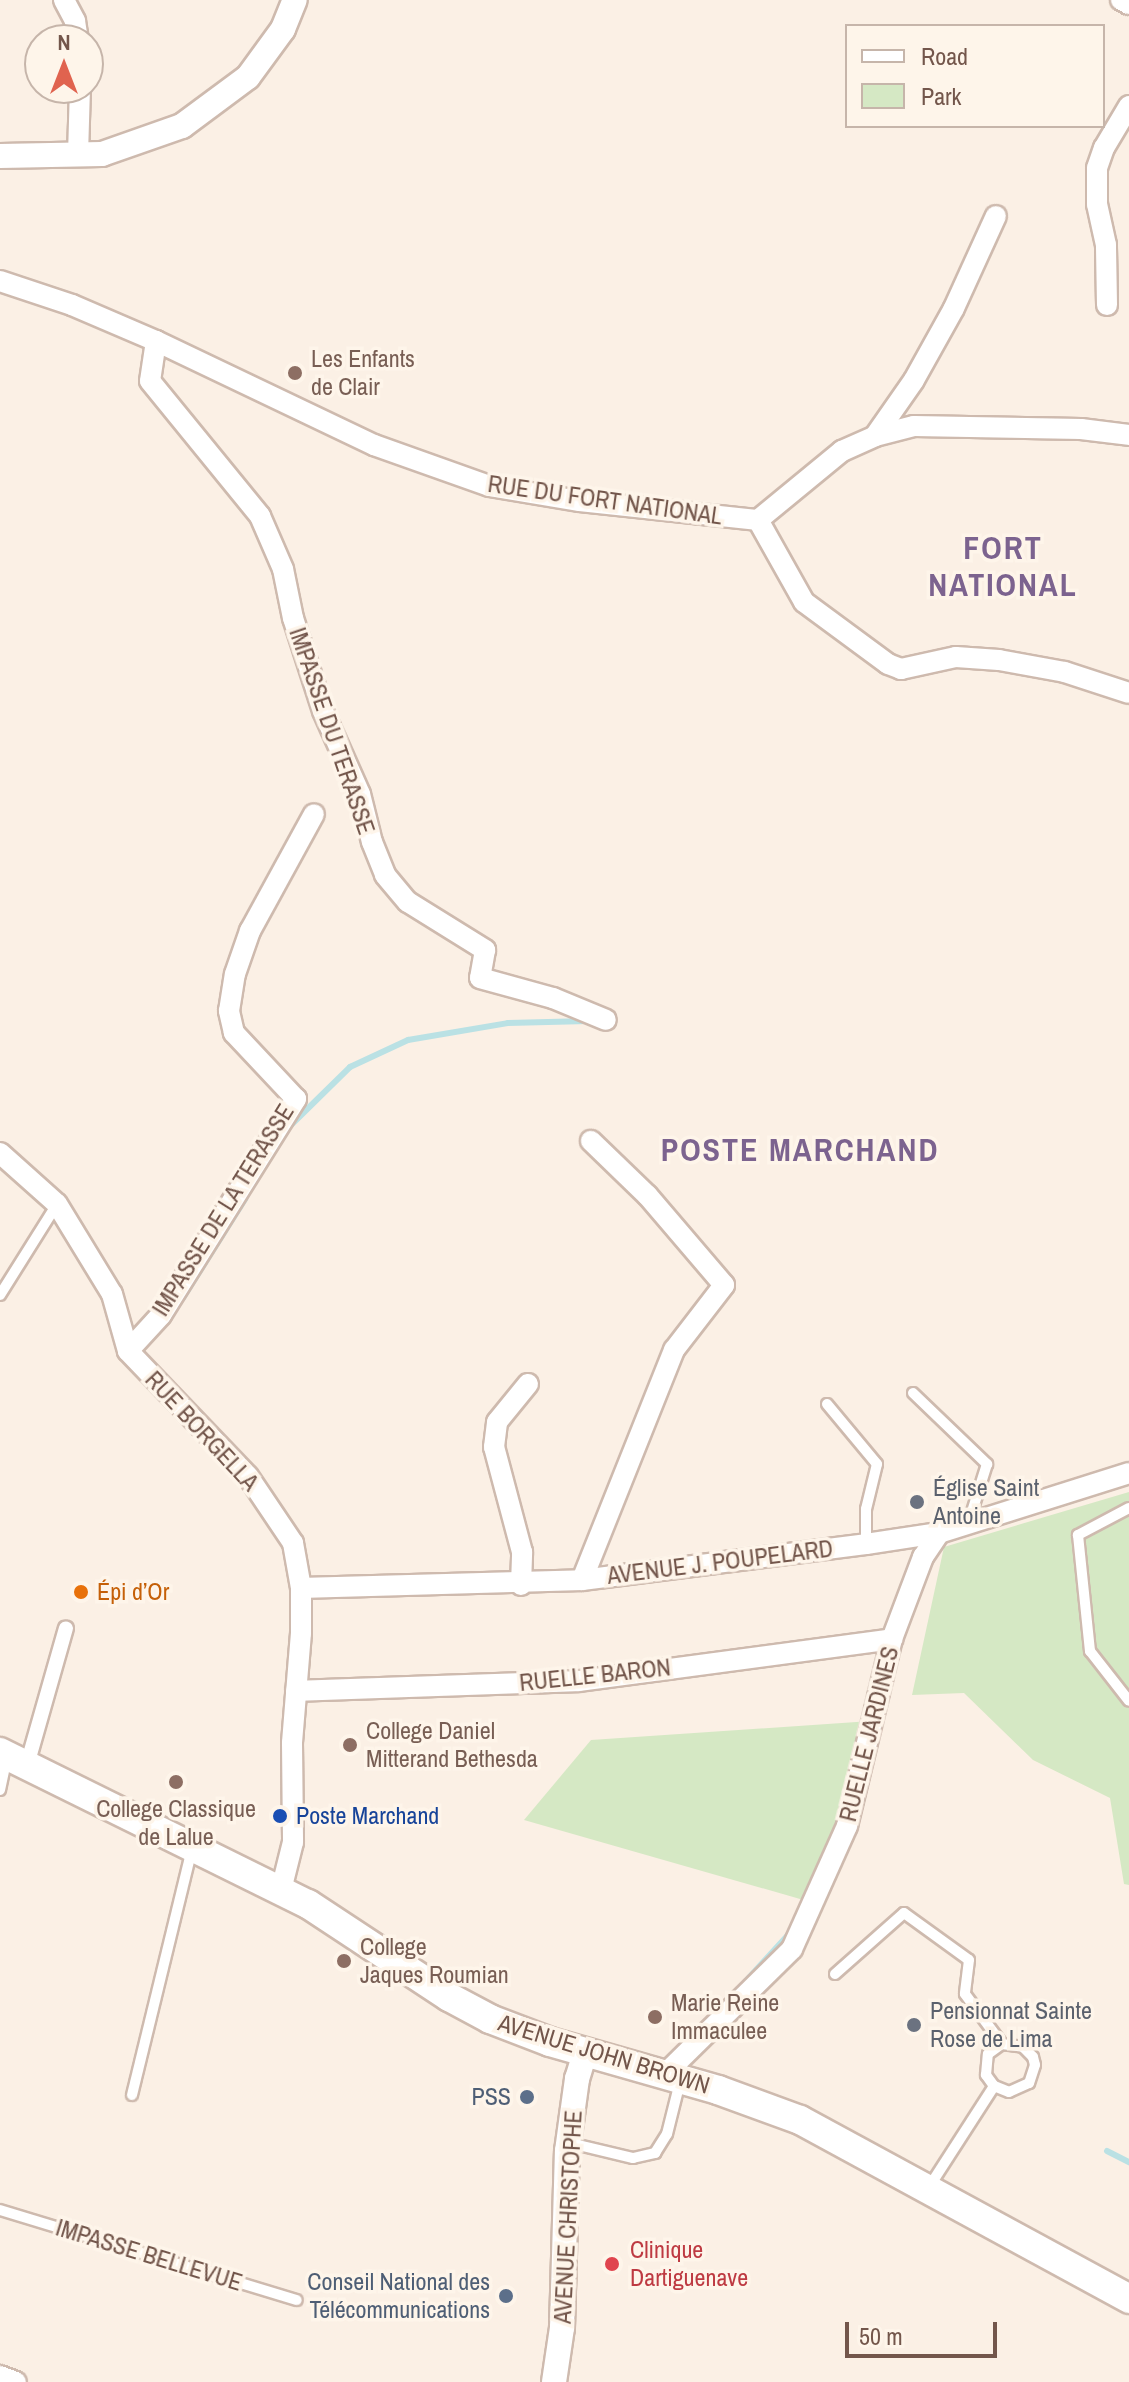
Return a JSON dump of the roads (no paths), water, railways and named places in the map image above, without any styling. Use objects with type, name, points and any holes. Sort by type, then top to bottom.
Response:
[{"type":"main road","name":"AVENUE JOHN BROWN","points":[[11,1757],[328,1915],[472,2010],[514,2030],[673,2077],[800,2120],[1129,2299]]},
{"type":"street","points":[[64,0],[75,24]]},
{"type":"street","points":[[0,156],[102,154],[182,126],[248,77],[283,29],[295,0]]},
{"type":"street","points":[[1121,0],[1129,4]]},
{"type":"street","points":[[78,155],[80,104]]},
{"type":"street","points":[[1107,305],[1106,245],[1097,204],[1097,168],[1104,148],[1129,106]]},
{"type":"street","points":[[875,436],[914,380],[954,308],[996,216]]},
{"type":"street","name":"RUE DU FORT NATIONAL","points":[[0,281],[72,305],[156,341],[374,445],[489,486],[580,501],[758,520]]},
{"type":"street","name":"IMPASSE DU TERASSE","points":[[156,341],[150,381],[260,516],[283,569],[293,618],[323,711],[360,794],[372,842],[385,875],[408,902],[485,950],[480,978],[553,998],[606,1020]]},
{"type":"street","points":[[1129,435],[1081,429],[914,426],[875,436],[842,451],[758,520],[804,602],[888,664],[901,669],[956,657],[999,660],[1065,672],[1129,693]]},
{"type":"street","name":"IMPASSE DE LA TERASSE","points":[[128,1351],[161,1315],[296,1099],[234,1033],[229,1011],[235,974],[250,931],[314,814]]},
{"type":"street","points":[[582,1580],[674,1350],[724,1285],[647,1195],[591,1141]]},
{"type":"street","name":"RUE BORGELLA","points":[[0,1153],[57,1204],[112,1294],[128,1351],[248,1476],[293,1543],[301,1588],[293,1842],[281,1890]]},
{"type":"street","points":[[521,1585],[522,1552],[494,1447],[497,1422],[528,1384]]},
{"type":"street","name":"AVENUE J. POUPELARD","points":[[301,1588],[521,1585],[866,1544],[939,1533],[969,1521],[1129,1473]]},
{"type":"street","name":"RUELLE JARDINES","points":[[673,2077],[792,1949],[847,1826],[892,1639],[923,1557],[939,1533]]},
{"type":"street","points":[[11,1757],[66,1628]]},
{"type":"street","name":"RUELLE BARON","points":[[296,1691],[579,1681],[892,1639]]},
{"type":"street","name":"AVENUE CHRISTOPHE","points":[[554,2382],[562,2328],[568,2142],[577,2079],[585,2053]]},
{"type":"street","points":[[0,2376],[16,2382]]},
{"type":"lane","points":[[0,1295],[57,1204]]},
{"type":"lane","points":[[913,1393],[987,1464],[969,1521]]},
{"type":"lane","points":[[827,1404],[877,1464],[866,1509],[866,1544]]},
{"type":"lane","points":[[1129,1508],[1078,1535],[1090,1651],[1129,1701]]},
{"type":"lane","points":[[0,1790],[11,1757]]},
{"type":"lane","points":[[132,2095],[192,1847]]},
{"type":"lane","points":[[835,1974],[904,1913],[969,1960],[965,1994],[1002,2044]]},
{"type":"lane","points":[[1002,2044],[1023,2047],[1035,2065],[1029,2083],[1009,2092],[994,2086],[986,2075],[988,2054],[1002,2044]]},
{"type":"lane","points":[[568,2142],[633,2158],[649,2157],[667,2134],[673,2077]]},
{"type":"lane","points":[[928,2188],[994,2086]]},
{"type":"lane","name":"IMPASSE BELLEVUE","points":[[0,2210],[297,2300]]},
{"type":"waterway","points":[[291,1125],[350,1067],[408,1040],[508,1023],[588,1021]]},
{"type":"waterway","points":[[183,1298],[245,1199]]},
{"type":"waterway","points":[[745,1982],[788,1935],[803,1906]]},
{"type":"waterway","points":[[1107,2151],[1129,2162]]},
{"type":"place","name":"Les Enfants de Clair","points":[[295,373]]},
{"type":"place","name":"Église Saint Antoine","points":[[917,1502]]},
{"type":"place","name":"Épi d’Or","points":[[81,1592]]},
{"type":"place","name":"College Daniel Mitterand Bethesda","points":[[350,1745]]},
{"type":"place","name":"College Classique de Lalue","points":[[176,1782]]},
{"type":"place","name":"Poste Marchand","points":[[280,1816]]},
{"type":"place","name":"College Jaques Roumian","points":[[344,1961]]},
{"type":"place","name":"Marie Reine Immaculee","points":[[655,2017]]},
{"type":"place","name":"Pensionnat Sainte Rose de Lima","points":[[914,2025]]},
{"type":"place","name":"PSS","points":[[527,2097]]},
{"type":"place","name":"Clinique Dartiguenave","points":[[612,2264]]},
{"type":"place","name":"Conseil National des Télécommunications","points":[[506,2296]]},
{"type":"district","name":"FORT NATIONAL","points":[[1003,568]]},
{"type":"district","name":"POSTE MARCHAND","points":[[800,1150]]}]
